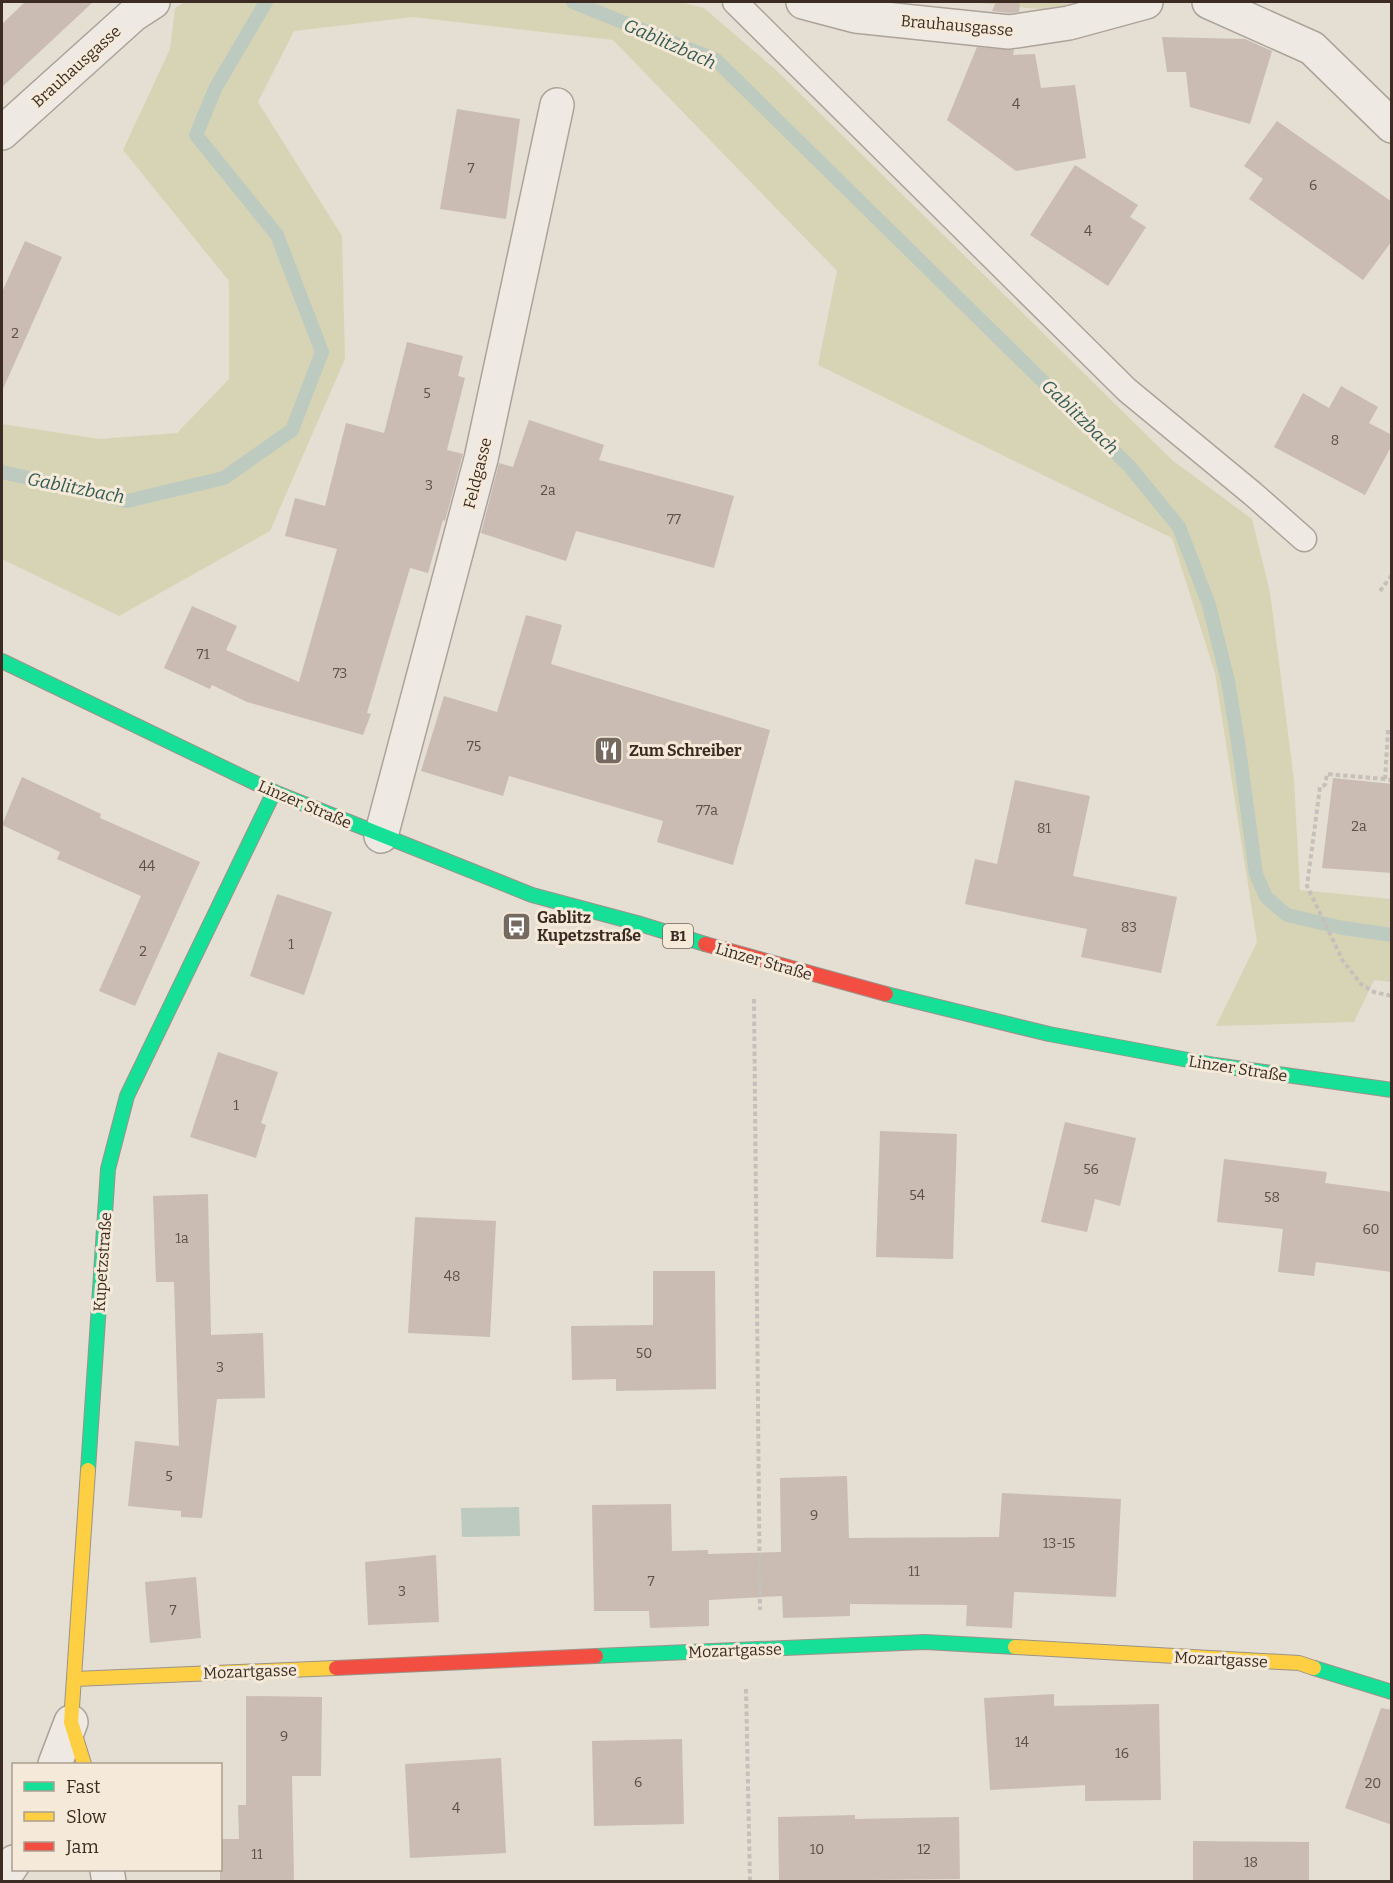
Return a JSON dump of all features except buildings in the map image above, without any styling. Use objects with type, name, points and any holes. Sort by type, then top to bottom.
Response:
[{"type":"street","name":"Brauhausgasse","points":[[2,133],[133,15],[153,2]]},
{"type":"street","name":"Brauhausgasse","points":[[803,2],[1009,32],[1070,23],[1146,2]]},
{"type":"street","points":[[1209,2],[1312,48],[1392,126]]},
{"type":"street","name":"Feldgasse","points":[[381,836],[481,459],[557,105]]},
{"type":"street","name":"Linzer Straße","points":[[2,661],[274,792],[532,895],[637,923],[754,959],[941,1009],[1049,1034],[1215,1065],[1392,1090]]},
{"type":"street","name":"Kupetzstraße","points":[[84,1763],[71,1722],[108,1169],[127,1096],[274,792]]},
{"type":"street","name":"Mozartgasse","points":[[74,1679],[925,1642],[1299,1663],[1392,1692]]},
{"type":"street","points":[[55,1763],[71,1722]]},
{"type":"street","points":[[2,1880],[12,1865]]},
{"type":"lane","points":[[735,2],[1127,390],[1304,539]]},
{"type":"path","points":[[1380,591],[1392,575]]},
{"type":"path","points":[[1385,779],[1388,730]]},
{"type":"path","points":[[1392,780],[1327,774],[1325,785],[1320,788],[1307,886],[1343,961],[1361,984],[1374,992],[1392,996]]},
{"type":"path","points":[[754,959],[760,1649]]},
{"type":"path","points":[[745,1650],[750,1881]]},
{"type":"shaded area","points":[[185,2],[680,2],[704,8],[777,71],[1172,460],[1252,519],[1270,592],[1294,780],[1300,890],[1391,899],[1391,982],[1374,980],[1354,1022],[1216,1026],[1257,942],[1215,673],[1172,538],[818,365],[837,271],[613,40],[413,17],[294,31],[258,102],[342,236],[345,359],[270,531],[119,616],[2,559],[2,424],[99,439],[177,433],[229,379],[229,281],[123,150],[170,49],[175,8]]},
{"type":"shaded area","points":[[970,2],[1091,2],[1047,10]]},
{"type":"shaded area","points":[[519,1507],[520,1536],[462,1537],[461,1508]]},
{"type":"waterway","name":"Gablitzbach","points":[[2,472],[127,501],[224,478],[292,430],[322,352],[277,235],[196,135],[216,87],[266,2]]},
{"type":"waterway","name":"Gablitzbach","points":[[573,2],[716,60],[1130,467],[1179,527],[1209,605],[1228,681],[1256,874],[1266,897],[1287,915],[1343,928],[1392,935]]},
{"type":"traffic: fast","points":[[2,661],[274,792],[532,895],[705,944]]},
{"type":"traffic: fast","points":[[88,1470],[108,1169],[127,1096],[274,792]]},
{"type":"traffic: fast","points":[[886,994],[1049,1034],[1215,1065],[1392,1090]]},
{"type":"traffic: fast","points":[[596,1656],[925,1642],[1015,1647]]},
{"type":"traffic: fast","points":[[1314,1668],[1392,1692]]},
{"type":"traffic: slow","points":[[84,1763],[71,1722],[88,1470]]},
{"type":"traffic: slow","points":[[1015,1647],[1299,1663],[1314,1668]]},
{"type":"traffic: slow","points":[[74,1679],[336,1668]]},
{"type":"traffic: jam","points":[[705,944],[886,994]]},
{"type":"traffic: jam","points":[[336,1668],[596,1656]]},
{"type":"place","name":"Zum Schreiber","points":[[608,750]]},
{"type":"place","name":"Gablitz Kupetzstraße","points":[[516,926]]}]
